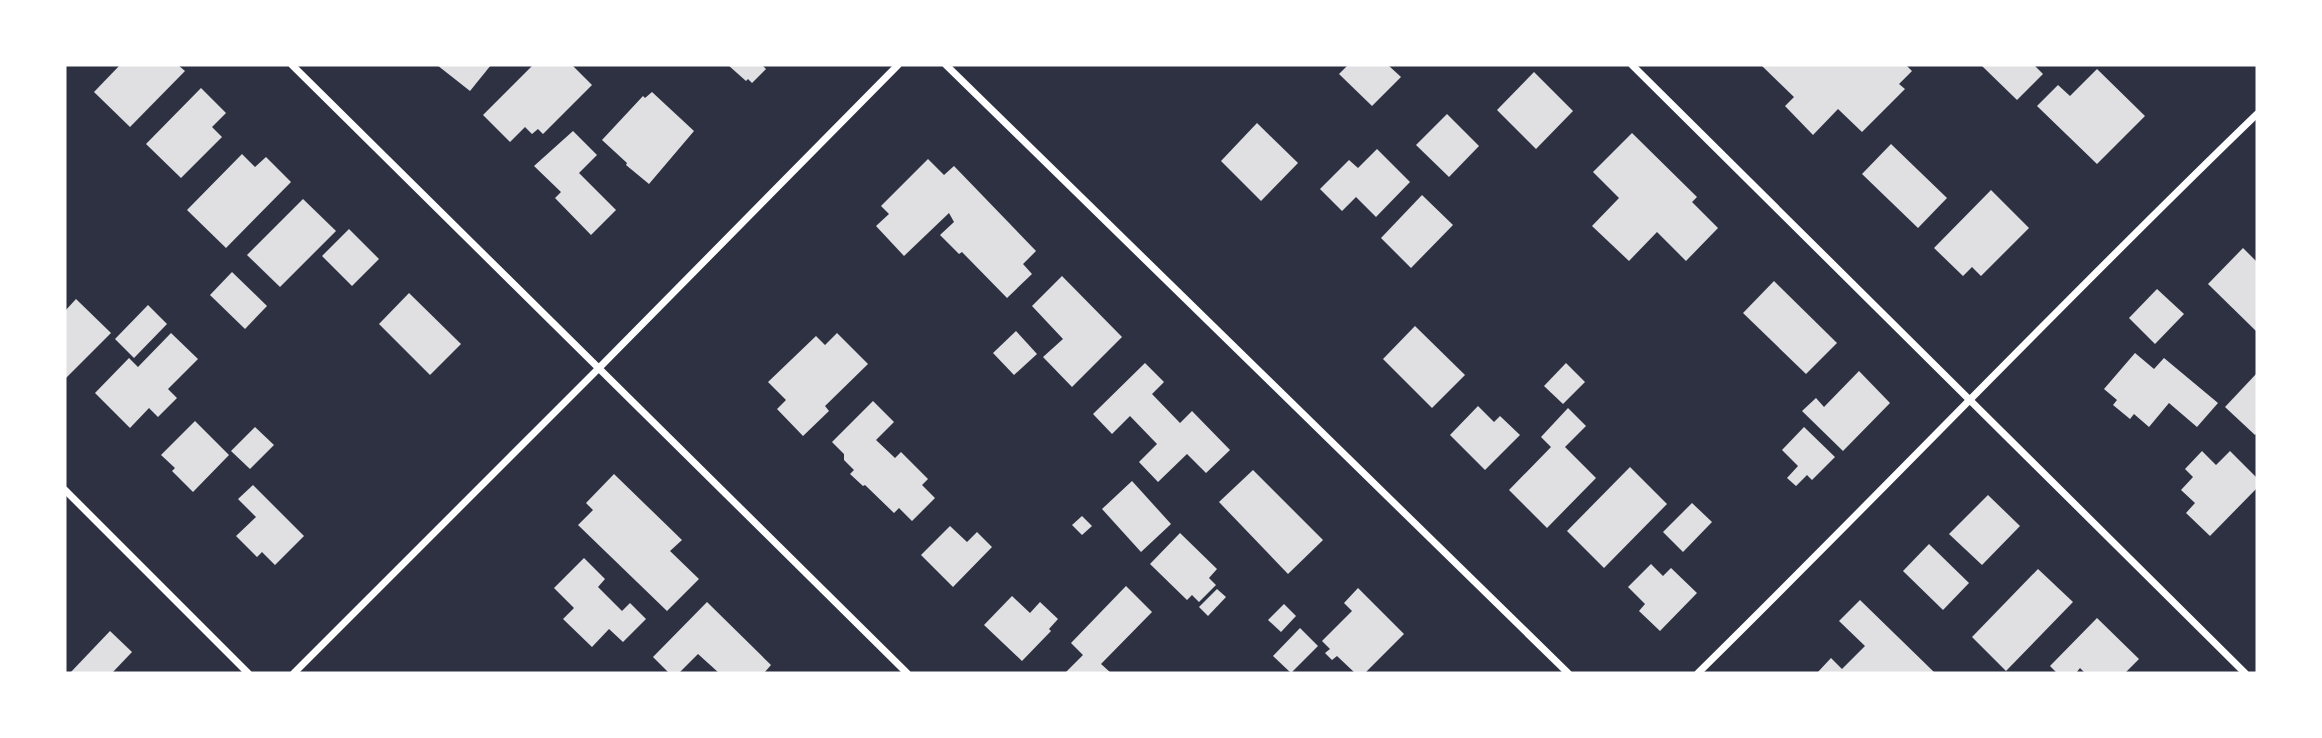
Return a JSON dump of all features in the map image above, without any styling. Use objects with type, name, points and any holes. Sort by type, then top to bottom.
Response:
[{"type":"street","points":[[292,65],[907,673]]},
{"type":"street","points":[[294,673],[898,65]]},
{"type":"street","points":[[946,65],[1568,673]]},
{"type":"street","points":[[1632,65],[2245,673]]},
{"type":"street","points":[[1698,673],[1856,518],[1969,399],[2139,228],[2257,114]]},
{"type":"street","points":[[65,490],[248,673]]},
{"type":"building","points":[[120,65],[178,65],[185,71],[130,127],[94,92]]},
{"type":"building","points":[[437,65],[491,65],[470,91]]},
{"type":"building","points":[[533,65],[572,65],[592,85],[543,134],[538,129],[532,134],[525,127],[510,142],[483,115]]},
{"type":"building","points":[[728,65],[762,65],[766,69],[752,83]]},
{"type":"building","points":[[1348,65],[1388,65],[1401,77],[1372,106],[1339,74]]},
{"type":"building","points":[[1761,65],[1906,65],[1912,71],[1899,84],[1905,89],[1862,132],[1838,109],[1813,135],[1785,106],[1794,97]]},
{"type":"building","points":[[1981,65],[2034,65],[2043,74],[2017,100]]},
{"type":"building","points":[[2097,69],[2145,116],[2097,164],[2037,106],[2058,85],[2070,96]]},
{"type":"building","points":[[1534,72],[1573,111],[1536,149],[1497,110]]},
{"type":"building","points":[[201,88],[226,113],[212,127],[222,137],[181,178],[146,144]]},
{"type":"building","points":[[652,92],[694,131],[649,184],[602,140],[643,96],[645,98]]},
{"type":"building","points":[[1447,114],[1479,146],[1449,177],[1416,145]]},
{"type":"building","points":[[1257,123],[1298,163],[1261,201],[1221,161]]},
{"type":"building","points":[[573,131],[597,155],[579,173],[616,210],[591,235],[555,198],[561,192],[534,166]]},
{"type":"building","points":[[1632,133],[1697,197],[1692,202],[1718,228],[1686,261],[1657,232],[1629,261],[1592,226],[1619,198],[1593,172]]},
{"type":"building","points":[[1891,144],[1947,198],[1918,228],[1862,174]]},
{"type":"building","points":[[1377,149],[1410,182],[1376,217],[1356,197],[1342,211],[1320,189],[1349,160],[1358,168]]},
{"type":"building","points":[[242,154],[255,167],[266,157],[291,182],[226,248],[187,210]]},
{"type":"building","points":[[928,159],[944,175],[954,166],[1036,251],[1023,264],[1032,274],[1007,298],[962,252],[959,254],[940,235],[954,222],[949,213],[904,256],[876,226],[889,214],[881,206]]},
{"type":"building","points":[[1991,190],[2029,228],[1981,276],[1972,267],[1963,276],[1934,248]]},
{"type":"building","points":[[1422,195],[1453,225],[1411,268],[1381,238]]},
{"type":"building","points":[[303,199],[336,231],[280,287],[247,255]]},
{"type":"building","points":[[349,229],[379,259],[352,286],[322,256]]},
{"type":"building","points":[[2243,248],[2257,262],[2256,331],[2208,284]]},
{"type":"building","points":[[232,272],[267,306],[245,329],[210,295]]},
{"type":"building","points":[[1062,276],[1122,337],[1072,387],[1043,357],[1063,339],[1032,306]]},
{"type":"building","points":[[1774,281],[1837,343],[1806,374],[1743,313]]},
{"type":"building","points":[[2157,289],[2184,314],[2155,344],[2129,318]]},
{"type":"building","points":[[409,293],[461,344],[430,375],[379,324]]},
{"type":"building","points":[[76,299],[111,333],[65,379],[65,311]]},
{"type":"building","points":[[148,305],[167,324],[134,358],[115,339]]},
{"type":"building","points":[[1415,326],[1465,375],[1432,408],[1383,359]]},
{"type":"building","points":[[1016,331],[1037,354],[1014,375],[993,353]]},
{"type":"building","points":[[171,333],[198,359],[168,389],[177,398],[158,417],[149,408],[130,428],[95,393],[129,358],[138,367]]},
{"type":"building","points":[[837,333],[868,364],[825,406],[829,411],[803,436],[777,409],[786,400],[768,382],[816,336],[825,345]]},
{"type":"building","points":[[2135,353],[2154,369],[2164,358],[2218,403],[2197,427],[2169,403],[2149,427],[2134,414],[2130,419],[2113,405],[2117,400],[2104,389]]},
{"type":"building","points":[[1145,363],[1164,382],[1152,394],[1180,423],[1192,411],[1230,450],[1206,473],[1187,454],[1158,482],[1139,462],[1157,444],[1130,416],[1112,434],[1093,414]]},
{"type":"building","points":[[1566,363],[1585,382],[1563,404],[1544,386]]},
{"type":"building","points":[[1859,371],[1890,403],[1843,451],[1802,411],[1816,398],[1824,407]]},
{"type":"building","points":[[2257,373],[2257,433],[2255,435],[2225,407]]},
{"type":"building","points":[[873,401],[894,422],[876,440],[895,458],[901,452],[928,479],[922,485],[935,498],[912,521],[899,508],[894,513],[850,474],[854,470],[832,442]]},
{"type":"building","points":[[1478,406],[1494,422],[1500,416],[1520,435],[1485,470],[1450,435]]},
{"type":"building","points":[[1568,408],[1586,426],[1565,447],[1596,478],[1547,528],[1509,490],[1551,447],[1541,437]]},
{"type":"building","points":[[195,421],[229,455],[193,492],[172,471],[175,468],[161,455]]},
{"type":"building","points":[[255,427],[274,445],[250,469],[231,451]]},
{"type":"building","points":[[1804,427],[1835,457],[1812,480],[1807,475],[1796,486],[1787,478],[1798,466],[1782,450]]},
{"type":"building","points":[[2202,451],[2216,465],[2230,451],[2257,478],[2257,488],[2210,536],[2186,513],[2195,503],[2181,490],[2193,477],[2185,469]]},
{"type":"building","points":[[1630,467],[1667,504],[1604,568],[1567,531]]},
{"type":"building","points":[[1253,470],[1323,540],[1288,574],[1219,502]]},
{"type":"building","points":[[614,474],[682,540],[670,551],[699,579],[667,611],[578,525],[593,510],[586,503]]},
{"type":"building","points":[[1132,481],[1171,524],[1141,552],[1102,509]]},
{"type":"building","points":[[253,485],[304,536],[275,565],[262,552],[257,557],[236,536],[256,517],[238,499]]},
{"type":"building","points":[[1988,495],[2020,526],[1982,565],[1949,534]]},
{"type":"building","points":[[1692,503],[1712,522],[1683,552],[1663,532]]},
{"type":"building","points":[[1082,516],[1092,526],[1082,535],[1072,525]]},
{"type":"building","points":[[950,526],[967,542],[977,532],[992,547],[953,587],[921,555]]},
{"type":"building","points":[[1180,533],[1217,569],[1209,578],[1216,585],[1199,602],[1192,595],[1187,600],[1150,564]]},
{"type":"building","points":[[1929,544],[1969,583],[1943,610],[1903,571]]},
{"type":"building","points":[[584,558],[605,579],[598,587],[622,611],[630,603],[646,619],[623,642],[609,629],[592,647],[563,619],[574,608],[554,588]]},
{"type":"building","points":[[1651,564],[1663,576],[1671,568],[1697,593],[1660,631],[1639,611],[1645,604],[1628,587]]},
{"type":"building","points":[[2038,569],[2073,602],[2006,671],[1972,637]]},
{"type":"building","points":[[1126,586],[1152,612],[1101,664],[1111,673],[1065,673],[1083,655],[1071,643]]},
{"type":"building","points":[[1358,588],[1404,634],[1365,673],[1355,673],[1337,656],[1332,660],[1325,653],[1330,649],[1322,641],[1352,611],[1344,603]]},
{"type":"building","points":[[1217,589],[1226,597],[1208,616],[1199,607]]},
{"type":"building","points":[[1012,596],[1030,613],[1040,602],[1058,619],[1049,629],[1051,631],[1022,661],[984,625]]},
{"type":"building","points":[[1860,600],[1935,673],[1817,673],[1831,658],[1842,669],[1865,646],[1839,621]]},
{"type":"building","points":[[707,602],[771,665],[764,673],[719,673],[698,654],[679,673],[669,673],[653,657]]},
{"type":"building","points":[[1284,604],[1296,616],[1281,632],[1268,620]]},
{"type":"building","points":[[2097,618],[2139,659],[2125,673],[2085,673],[2080,668],[2076,673],[2057,673],[2050,666]]},
{"type":"building","points":[[1300,628],[1318,646],[1291,673],[1273,656]]},
{"type":"building","points":[[110,631],[132,652],[112,673],[70,673]]}]
